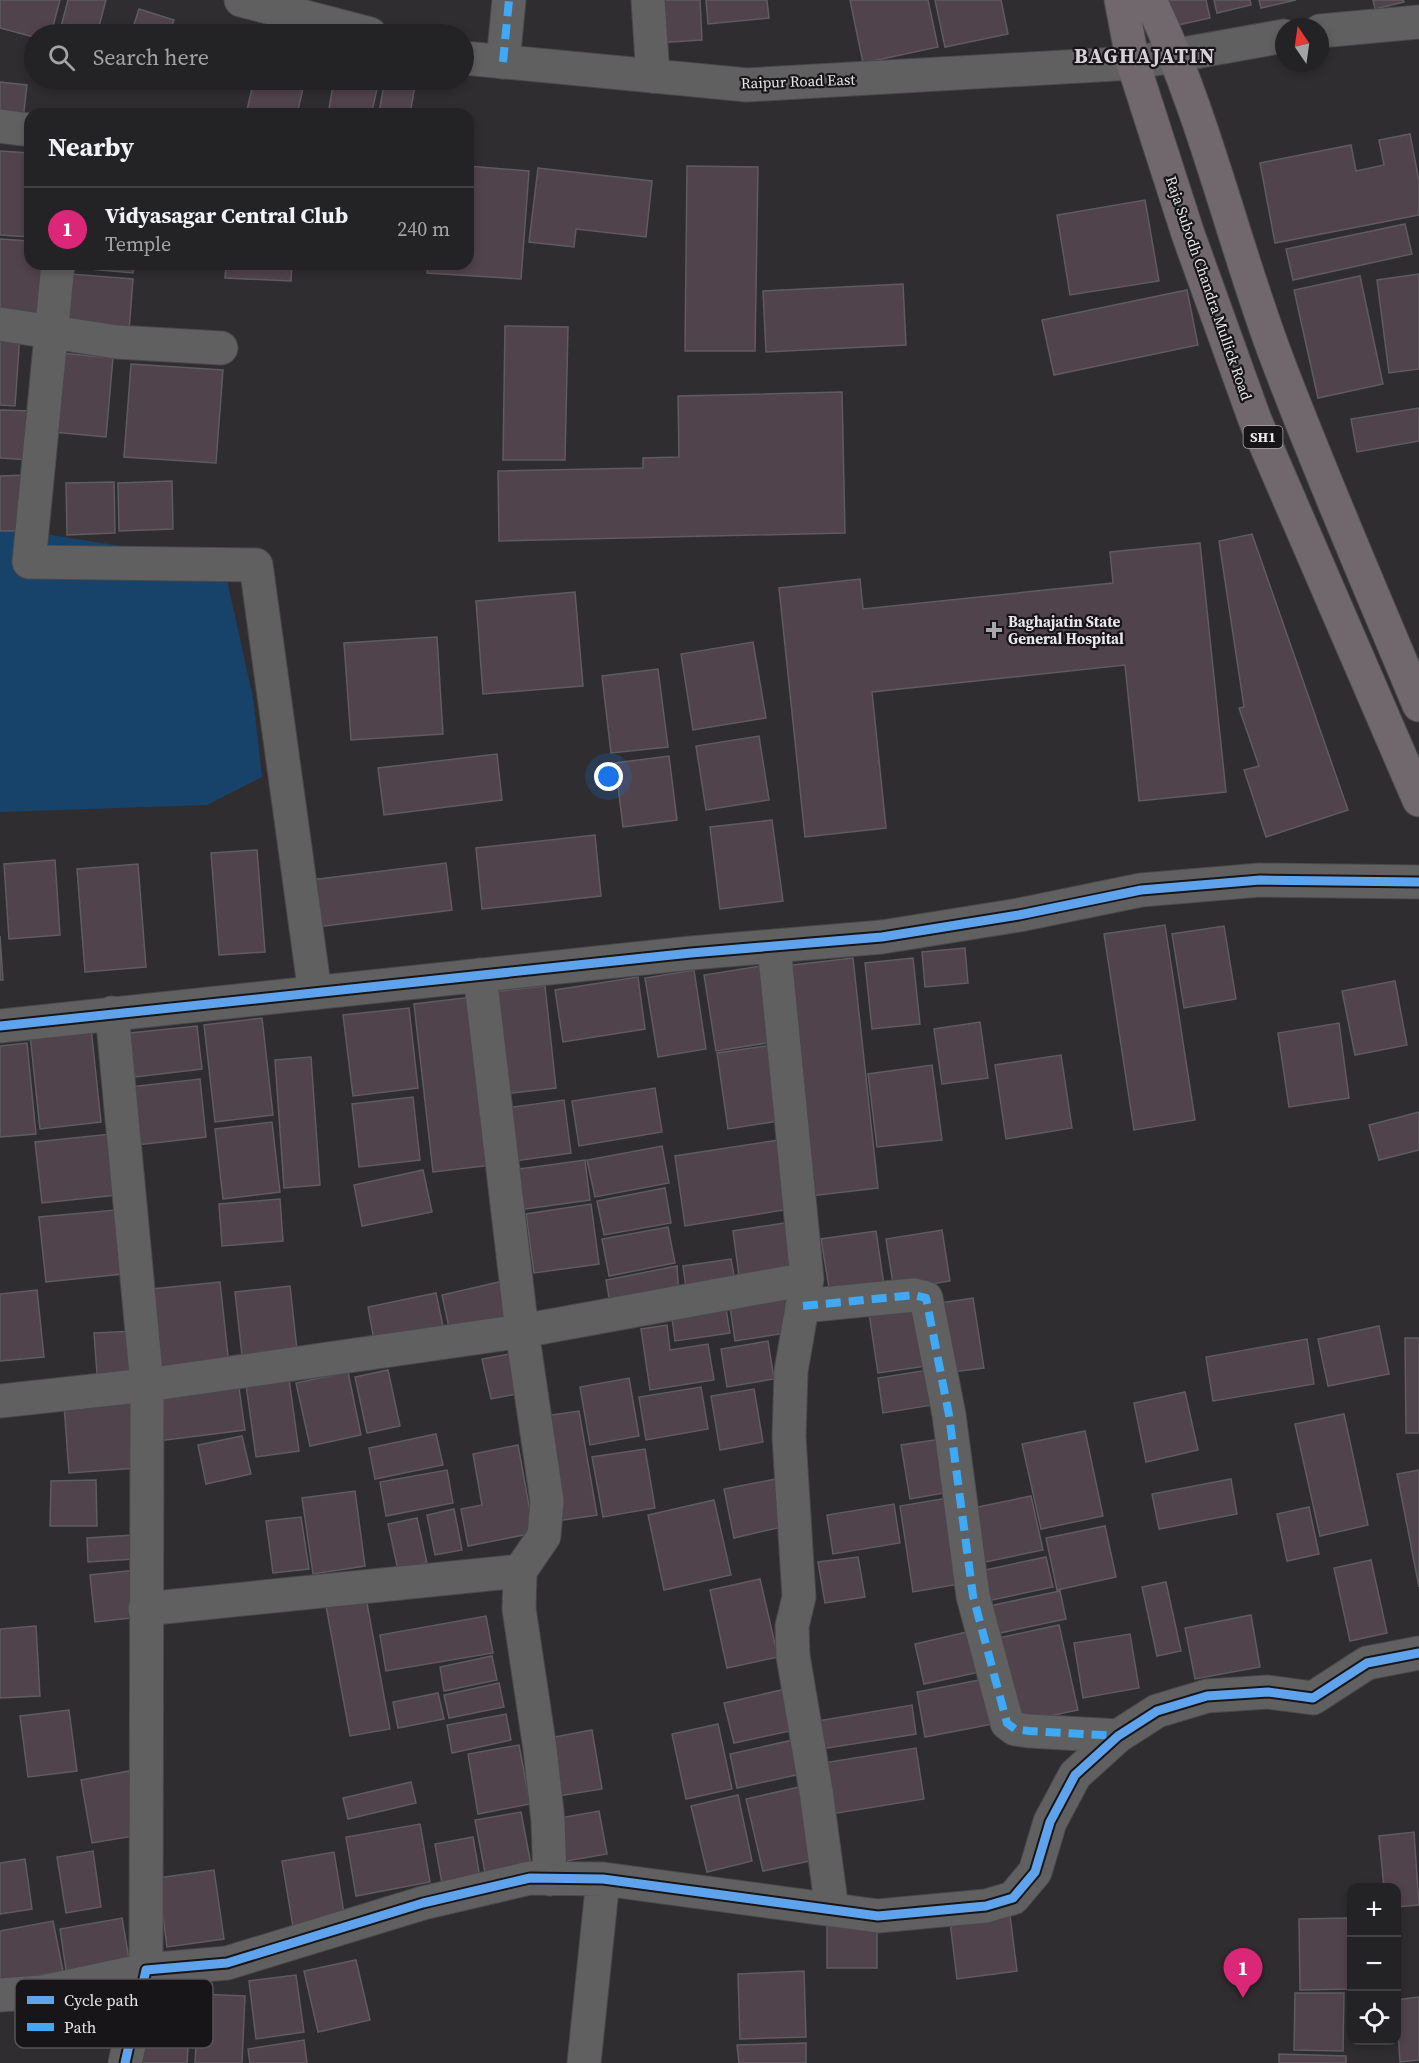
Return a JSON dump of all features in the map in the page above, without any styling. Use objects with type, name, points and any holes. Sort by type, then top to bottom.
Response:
[{"type":"main road","name":"Raja Subodh Chandra Mullick Road","points":[[1121,0],[1133,63],[1188,234],[1255,420],[1419,800]]},
{"type":"main road","points":[[1150,0],[1177,57]]},
{"type":"main road","name":"SH1","points":[[1177,57],[1274,349],[1324,477],[1419,705]]},
{"type":"street","points":[[241,0],[332,24]]},
{"type":"street","points":[[503,62],[509,0]]},
{"type":"street","points":[[648,0],[653,76]]},
{"type":"street","points":[[1329,30],[1419,22]]},
{"type":"street","name":"Raipur Road East","points":[[474,59],[747,85],[1133,63],[1275,38]]},
{"type":"street","points":[[0,126],[24,128]]},
{"type":"street","points":[[57,270],[29,562],[256,565],[315,993]]},
{"type":"street","points":[[0,324],[117,342],[221,348]]},
{"type":"street","points":[[0,1026],[480,975],[882,937],[1019,915],[1141,890],[1260,880],[1419,882]]},
{"type":"street","points":[[774,946],[805,1293],[791,1371],[789,1437],[799,1597],[792,1626],[793,1656],[816,1791],[832,1910]]},
{"type":"street","points":[[480,975],[522,1331],[548,1501],[544,1536],[520,1571],[519,1609],[540,1749],[548,1821],[550,1879]]},
{"type":"street","points":[[112,1013],[147,1385],[146,1970],[144,1979]]},
{"type":"street","points":[[0,1401],[147,1385],[805,1293],[914,1295],[926,1298],[949,1415],[973,1596],[1006,1723],[1015,1729],[1029,1731],[1118,1736]]},
{"type":"street","points":[[145,1609],[520,1571]]},
{"type":"street","points":[[104,1979],[146,1970],[226,1963],[423,1903],[530,1878],[603,1879],[878,1916],[986,1906],[1013,1898],[1035,1872],[1050,1822],[1075,1775],[1118,1736],[1157,1711],[1207,1696],[1268,1692],[1313,1698],[1367,1663],[1419,1653]]},
{"type":"street","points":[[584,2063],[603,1879]]},
{"type":"street","points":[[0,1995],[15,1994]]},
{"type":"street","points":[[125,2063],[128,2048]]},
{"type":"water","points":[[0,527],[223,562],[253,698],[262,777],[207,805],[0,812]]},
{"type":"building","points":[[0,0],[60,0],[54,24],[24,24],[24,34],[0,28]]},
{"type":"building","points":[[68,0],[106,0],[100,24],[62,24]]},
{"type":"building","points":[[653,0],[700,0],[702,40],[656,43]]},
{"type":"building","points":[[706,0],[767,0],[769,18],[708,24]]},
{"type":"building","points":[[850,0],[928,0],[938,47],[863,63]]},
{"type":"building","points":[[935,0],[1001,0],[1008,34],[945,47]]},
{"type":"building","points":[[1163,0],[1206,0],[1210,18],[1169,27]]},
{"type":"building","points":[[1214,0],[1250,0],[1251,5],[1217,13]]},
{"type":"building","points":[[1259,0],[1296,0],[1261,8]]},
{"type":"building","points":[[1373,0],[1403,0],[1404,2],[1375,9]]},
{"type":"building","points":[[139,9],[174,20],[173,24],[134,24]]},
{"type":"building","points":[[0,82],[24,85],[24,90],[26,90],[23,120],[0,117]]},
{"type":"building","points":[[252,90],[303,90],[298,108],[247,108]]},
{"type":"building","points":[[332,90],[377,90],[373,108],[329,108]]},
{"type":"building","points":[[383,90],[414,90],[411,108],[380,108]]},
{"type":"building","points":[[1410,134],[1419,181],[1419,215],[1275,243],[1260,163],[1351,145],[1356,171],[1384,165],[1379,140]]},
{"type":"building","points":[[0,151],[24,153],[24,237],[0,235]]},
{"type":"building","points":[[474,166],[529,171],[521,279],[427,273],[427,270],[474,270]]},
{"type":"building","points":[[687,166],[758,167],[755,351],[685,351]]},
{"type":"building","points":[[538,168],[652,181],[646,237],[576,229],[574,247],[529,242]]},
{"type":"building","points":[[1145,200],[1159,281],[1070,295],[1057,215]]},
{"type":"building","points":[[1405,224],[1412,254],[1293,280],[1286,249]]},
{"type":"building","points":[[0,239],[24,241],[24,270],[44,270],[40,321],[0,319]]},
{"type":"building","points":[[100,270],[133,270],[133,273]]},
{"type":"building","points":[[226,270],[292,270],[291,281],[225,278]]},
{"type":"building","points":[[70,274],[133,279],[129,331],[66,325]]},
{"type":"building","points":[[1419,274],[1419,369],[1389,373],[1377,280]]},
{"type":"building","points":[[1360,276],[1383,384],[1318,398],[1294,290]]},
{"type":"building","points":[[903,284],[906,345],[766,352],[763,291]]},
{"type":"building","points":[[1187,290],[1198,345],[1054,375],[1042,320]]},
{"type":"building","points":[[505,326],[568,327],[565,460],[503,460]]},
{"type":"building","points":[[0,333],[20,334],[15,406],[0,405]]},
{"type":"building","points":[[60,353],[113,358],[106,437],[53,432]]},
{"type":"building","points":[[131,364],[223,370],[216,463],[124,457]]},
{"type":"building","points":[[842,392],[845,533],[499,541],[498,471],[643,468],[643,458],[679,457],[678,396]]},
{"type":"building","points":[[1419,408],[1419,441],[1357,452],[1351,419]]},
{"type":"building","points":[[0,410],[34,411],[31,460],[0,458]]},
{"type":"building","points":[[26,475],[28,531],[0,531],[0,476]]},
{"type":"building","points":[[172,481],[173,529],[119,531],[118,483]]},
{"type":"building","points":[[114,482],[115,533],[67,535],[66,483]]},
{"type":"building","points":[[1252,534],[1348,810],[1266,837],[1244,770],[1259,766],[1239,708],[1244,707],[1219,541]]},
{"type":"building","points":[[1200,543],[1226,792],[1139,801],[1125,665],[872,692],[886,828],[805,837],[779,588],[860,579],[863,609],[1113,583],[1110,552]]},
{"type":"building","points":[[575,592],[583,686],[483,694],[476,601]]},
{"type":"building","points":[[437,637],[443,734],[351,740],[344,643]]},
{"type":"building","points":[[753,642],[766,718],[693,730],[681,654]]},
{"type":"building","points":[[658,669],[668,747],[611,753],[602,676]]},
{"type":"building","points":[[759,736],[769,800],[706,810],[696,746]]},
{"type":"building","points":[[497,754],[502,800],[384,815],[378,768]]},
{"type":"building","points":[[669,756],[677,820],[623,827],[615,763]]},
{"type":"building","points":[[772,820],[783,901],[720,909],[710,827]]},
{"type":"building","points":[[595,835],[601,896],[482,909],[476,848]]},
{"type":"building","points":[[257,850],[265,952],[219,955],[211,853]]},
{"type":"building","points":[[55,860],[60,935],[9,939],[4,864]]},
{"type":"building","points":[[446,863],[452,910],[317,927],[311,880]]},
{"type":"building","points":[[138,864],[146,967],[85,972],[77,869]]},
{"type":"building","points":[[1165,925],[1195,1120],[1134,1130],[1104,934]]},
{"type":"building","points":[[1224,926],[1236,999],[1184,1008],[1172,934]]},
{"type":"building","points":[[0,936],[3,980],[0,980]]},
{"type":"building","points":[[965,948],[968,983],[925,987],[922,952]]},
{"type":"building","points":[[853,958],[878,1188],[810,1196],[784,966]]},
{"type":"building","points":[[913,958],[920,1024],[872,1029],[865,963]]},
{"type":"building","points":[[767,965],[779,1041],[716,1051],[704,975]]},
{"type":"building","points":[[694,970],[706,1049],[658,1057],[645,978]]},
{"type":"building","points":[[638,977],[645,1029],[563,1042],[555,990]]},
{"type":"building","points":[[1395,981],[1407,1045],[1355,1055],[1342,991]]},
{"type":"building","points":[[545,986],[556,1088],[503,1094],[491,992]]},
{"type":"building","points":[[472,997],[492,1165],[433,1172],[414,1004]]},
{"type":"building","points":[[409,1008],[418,1088],[353,1096],[343,1015]]},
{"type":"building","points":[[262,1018],[273,1115],[215,1122],[204,1025]]},
{"type":"building","points":[[980,1022],[988,1078],[942,1084],[934,1029]]},
{"type":"building","points":[[1339,1023],[1349,1098],[1289,1107],[1278,1033]]},
{"type":"building","points":[[197,1026],[202,1069],[135,1077],[130,1033]]},
{"type":"building","points":[[91,1028],[101,1122],[40,1129],[30,1035]]},
{"type":"building","points":[[27,1043],[36,1134],[0,1137],[0,1046]]},
{"type":"building","points":[[773,1045],[785,1120],[728,1129],[717,1053]]},
{"type":"building","points":[[1061,1055],[1072,1128],[1006,1139],[995,1065]]},
{"type":"building","points":[[311,1057],[320,1185],[284,1188],[275,1060]]},
{"type":"building","points":[[932,1065],[942,1140],[877,1147],[868,1074]]},
{"type":"building","points":[[200,1079],[206,1137],[137,1145],[130,1087]]},
{"type":"building","points":[[655,1088],[662,1132],[579,1146],[572,1101]]},
{"type":"building","points":[[413,1097],[420,1160],[359,1167],[352,1104]]},
{"type":"building","points":[[564,1100],[571,1153],[515,1161],[507,1108]]},
{"type":"building","points":[[1419,1112],[1419,1150],[1379,1160],[1369,1125]]},
{"type":"building","points":[[272,1122],[280,1192],[223,1199],[215,1129]]},
{"type":"building","points":[[111,1134],[117,1195],[42,1203],[35,1142]]},
{"type":"building","points":[[785,1139],[796,1208],[685,1226],[675,1156]]},
{"type":"building","points":[[662,1146],[669,1183],[595,1197],[587,1160]]},
{"type":"building","points":[[585,1160],[590,1200],[518,1210],[512,1170]]},
{"type":"building","points":[[423,1170],[432,1212],[362,1226],[354,1185]]},
{"type":"building","points":[[665,1188],[671,1223],[604,1235],[597,1201]]},
{"type":"building","points":[[280,1199],[283,1241],[222,1246],[219,1204]]},
{"type":"building","points":[[591,1204],[599,1264],[534,1273],[526,1214]]},
{"type":"building","points":[[116,1210],[123,1274],[46,1282],[39,1217]]},
{"type":"building","points":[[790,1222],[798,1274],[740,1283],[733,1231]]},
{"type":"building","points":[[668,1227],[675,1263],[609,1276],[602,1239]]},
{"type":"building","points":[[942,1230],[950,1281],[894,1290],[886,1239]]},
{"type":"building","points":[[876,1231],[885,1292],[831,1300],[821,1239]]},
{"type":"building","points":[[731,1259],[736,1287],[687,1295],[683,1266]]},
{"type":"building","points":[[677,1266],[679,1296],[611,1309],[606,1280]]},
{"type":"building","points":[[220,1282],[229,1365],[151,1373],[142,1290]]},
{"type":"building","points":[[499,1282],[508,1325],[451,1337],[442,1295]]},
{"type":"building","points":[[290,1286],[297,1350],[242,1356],[235,1292]]},
{"type":"building","points":[[37,1290],[44,1357],[0,1361],[0,1294]]},
{"type":"building","points":[[789,1292],[792,1332],[735,1341],[729,1300]]},
{"type":"building","points":[[436,1293],[444,1331],[375,1346],[368,1307]]},
{"type":"building","points":[[973,1298],[984,1368],[944,1373],[934,1304]]},
{"type":"building","points":[[725,1302],[730,1333],[675,1341],[671,1310]]},
{"type":"building","points":[[924,1304],[933,1365],[878,1373],[869,1313]]},
{"type":"building","points":[[667,1325],[670,1350],[708,1344],[714,1380],[650,1390],[641,1329]]},
{"type":"building","points":[[1379,1326],[1389,1374],[1328,1386],[1318,1339]]},
{"type":"building","points":[[136,1331],[138,1372],[97,1374],[94,1333]]},
{"type":"building","points":[[1405,1338],[1419,1338],[1419,1433],[1406,1433]]},
{"type":"building","points":[[1307,1339],[1314,1384],[1213,1401],[1206,1357]]},
{"type":"building","points":[[768,1341],[774,1379],[727,1387],[721,1349]]},
{"type":"building","points":[[509,1354],[517,1394],[491,1399],[482,1359]]},
{"type":"building","points":[[934,1369],[939,1404],[883,1413],[878,1378]]},
{"type":"building","points":[[388,1370],[400,1426],[367,1433],[355,1377]]},
{"type":"building","points":[[348,1372],[361,1435],[310,1446],[296,1383]]},
{"type":"building","points":[[629,1378],[639,1436],[590,1445],[580,1387]]},
{"type":"building","points":[[289,1379],[299,1451],[256,1457],[246,1385]]},
{"type":"building","points":[[701,1387],[708,1429],[646,1440],[639,1397]]},
{"type":"building","points":[[239,1388],[245,1430],[158,1441],[153,1399]]},
{"type":"building","points":[[754,1389],[763,1442],[720,1450],[711,1396]]},
{"type":"building","points":[[1185,1392],[1198,1450],[1146,1462],[1134,1403]]},
{"type":"building","points":[[134,1400],[138,1468],[69,1473],[64,1405]]},
{"type":"building","points":[[579,1411],[597,1515],[557,1521],[538,1417]]},
{"type":"building","points":[[1344,1414],[1368,1525],[1320,1536],[1295,1424]]},
{"type":"building","points":[[1085,1431],[1103,1516],[1041,1529],[1022,1444]]},
{"type":"building","points":[[436,1434],[443,1465],[375,1479],[369,1448]]},
{"type":"building","points":[[242,1436],[251,1474],[206,1484],[198,1445]]},
{"type":"building","points":[[948,1438],[956,1491],[910,1499],[901,1445]]},
{"type":"building","points":[[518,1445],[534,1533],[468,1546],[461,1509],[482,1505],[473,1454]]},
{"type":"building","points":[[645,1449],[655,1508],[603,1517],[592,1457]]},
{"type":"building","points":[[447,1470],[453,1503],[386,1516],[380,1482]]},
{"type":"building","points":[[1419,1470],[1419,1587],[1397,1474]]},
{"type":"building","points":[[776,1479],[786,1526],[734,1538],[724,1489]]},
{"type":"building","points":[[1231,1479],[1237,1514],[1159,1529],[1152,1494]]},
{"type":"building","points":[[96,1480],[97,1526],[50,1526],[51,1481]]},
{"type":"building","points":[[355,1491],[365,1566],[313,1574],[302,1498]]},
{"type":"building","points":[[1031,1496],[1043,1550],[975,1564],[963,1510]]},
{"type":"building","points":[[953,1497],[966,1583],[913,1592],[900,1506]]},
{"type":"building","points":[[714,1500],[731,1575],[664,1590],[648,1515]]},
{"type":"building","points":[[894,1504],[900,1543],[833,1554],[827,1515]]},
{"type":"building","points":[[1309,1507],[1319,1554],[1287,1561],[1277,1514]]},
{"type":"building","points":[[454,1509],[462,1550],[435,1555],[427,1515]]},
{"type":"building","points":[[301,1517],[309,1569],[273,1573],[266,1521]]},
{"type":"building","points":[[417,1518],[427,1563],[398,1570],[388,1524]]},
{"type":"building","points":[[1105,1526],[1116,1577],[1057,1590],[1046,1538]]},
{"type":"building","points":[[133,1535],[135,1559],[88,1562],[87,1538]]},
{"type":"building","points":[[858,1557],[865,1597],[825,1603],[818,1562]]},
{"type":"building","points":[[1046,1557],[1053,1587],[982,1602],[975,1572]]},
{"type":"building","points":[[1371,1560],[1387,1633],[1350,1641],[1334,1568]]},
{"type":"building","points":[[136,1570],[140,1617],[95,1622],[90,1575]]},
{"type":"building","points":[[760,1579],[778,1657],[727,1668],[710,1590]]},
{"type":"building","points":[[1166,1582],[1181,1651],[1157,1656],[1142,1587]]},
{"type":"building","points":[[1060,1591],[1066,1619],[995,1634],[989,1606]]},
{"type":"building","points":[[366,1598],[390,1729],[350,1736],[326,1606]]},
{"type":"building","points":[[1251,1615],[1260,1667],[1195,1679],[1185,1628]]},
{"type":"building","points":[[486,1616],[493,1653],[386,1671],[380,1635]]},
{"type":"building","points":[[1059,1625],[1078,1710],[1012,1724],[994,1639]]},
{"type":"building","points":[[36,1626],[40,1696],[0,1698],[0,1629]]},
{"type":"building","points":[[980,1629],[989,1670],[924,1684],[915,1644]]},
{"type":"building","points":[[1130,1634],[1139,1688],[1083,1698],[1074,1643]]},
{"type":"building","points":[[492,1656],[497,1680],[444,1691],[440,1667]]},
{"type":"building","points":[[990,1678],[998,1723],[925,1737],[917,1692]]},
{"type":"building","points":[[499,1683],[504,1707],[449,1718],[444,1695]]},
{"type":"building","points":[[790,1688],[799,1729],[734,1743],[724,1703]]},
{"type":"building","points":[[438,1693],[444,1719],[398,1728],[393,1702]]},
{"type":"building","points":[[912,1705],[916,1734],[815,1750],[811,1722]]},
{"type":"building","points":[[69,1710],[77,1771],[28,1777],[20,1716]]},
{"type":"building","points":[[506,1714],[511,1740],[452,1753],[447,1725]]},
{"type":"building","points":[[718,1724],[732,1789],[686,1799],[672,1734]]},
{"type":"building","points":[[592,1730],[602,1789],[559,1796],[549,1738]]},
{"type":"building","points":[[802,1738],[810,1772],[737,1788],[730,1754]]},
{"type":"building","points":[[519,1745],[530,1804],[478,1814],[468,1754]]},
{"type":"building","points":[[916,1748],[924,1799],[825,1815],[817,1764]]},
{"type":"building","points":[[129,1771],[140,1835],[92,1843],[81,1780]]},
{"type":"building","points":[[411,1782],[416,1803],[348,1819],[343,1798]]},
{"type":"building","points":[[808,1785],[824,1858],[763,1871],[746,1799]]},
{"type":"building","points":[[738,1795],[752,1861],[707,1872],[691,1806]]},
{"type":"building","points":[[599,1811],[607,1854],[561,1862],[554,1819]]},
{"type":"building","points":[[521,1812],[532,1870],[486,1878],[475,1820]]},
{"type":"building","points":[[420,1824],[430,1882],[356,1896],[346,1837]]},
{"type":"building","points":[[1414,1832],[1419,1905],[1401,1907],[1401,1883],[1384,1883],[1379,1836]]},
{"type":"building","points":[[473,1837],[480,1878],[442,1884],[435,1844]]},
{"type":"building","points":[[93,1851],[101,1907],[66,1913],[57,1857]]},
{"type":"building","points":[[334,1852],[345,1919],[293,1927],[282,1861]]},
{"type":"building","points":[[25,1859],[32,1909],[0,1914],[0,1863]]},
{"type":"building","points":[[214,1870],[224,1939],[167,1947],[158,1878]]},
{"type":"building","points":[[1010,1915],[1017,1971],[957,1979],[950,1922]]},
{"type":"building","points":[[122,1918],[129,1959],[66,1970],[60,1929]]},
{"type":"building","points":[[1347,1918],[1347,1989],[1300,1990],[1299,1919]]},
{"type":"building","points":[[827,1920],[877,1920],[877,1968],[827,1968]]},
{"type":"building","points":[[53,1921],[63,1971],[0,1983],[0,1931]]},
{"type":"building","points":[[356,1960],[370,2020],[318,2032],[304,1971]]},
{"type":"building","points":[[804,1971],[806,2037],[740,2039],[738,1974]]},
{"type":"building","points":[[296,1975],[304,2032],[256,2039],[249,1981]]},
{"type":"building","points":[[1295,1993],[1344,1993],[1343,2051],[1294,2050]]},
{"type":"building","points":[[213,1995],[245,1996],[242,2063],[195,2063],[196,2048],[213,2048]]},
{"type":"building","points":[[1419,1997],[1419,2060],[1400,2062],[1401,1999]]},
{"type":"building","points":[[304,2040],[307,2063],[250,2063],[248,2049]]},
{"type":"building","points":[[806,2043],[806,2063],[739,2063],[737,2045]]},
{"type":"building","points":[[143,2048],[188,2048],[187,2063],[140,2063]]},
{"type":"building","points":[[1279,2054],[1346,2056],[1346,2063],[1279,2063]]},
{"type":"marked path","points":[[503,62],[509,0]]},
{"type":"marked path","points":[[803,1306],[914,1295],[926,1298],[949,1415],[973,1596],[1007,1723],[1015,1729],[1029,1731],[1118,1736]]},
{"type":"cycle path","points":[[0,1026],[691,953],[882,937],[1019,915],[1141,890],[1260,880],[1419,882]]},
{"type":"cycle path","points":[[144,1979],[146,1970],[227,1963],[423,1903],[530,1878],[603,1879],[878,1916],[986,1906],[1013,1898],[1035,1872],[1050,1822],[1075,1775],[1118,1736],[1157,1711],[1207,1696],[1268,1692],[1313,1698],[1367,1663],[1419,1653]]},
{"type":"cycle path","points":[[125,2063],[128,2048]]},
{"type":"place","name":"Baghajatin State General Hospital","points":[[994,630]]},
{"type":"place","name":"Vidyasagar Central Club","points":[[1243,1998]]},
{"type":"district","name":"BAGHAJATIN","points":[[1145,55]]}]
